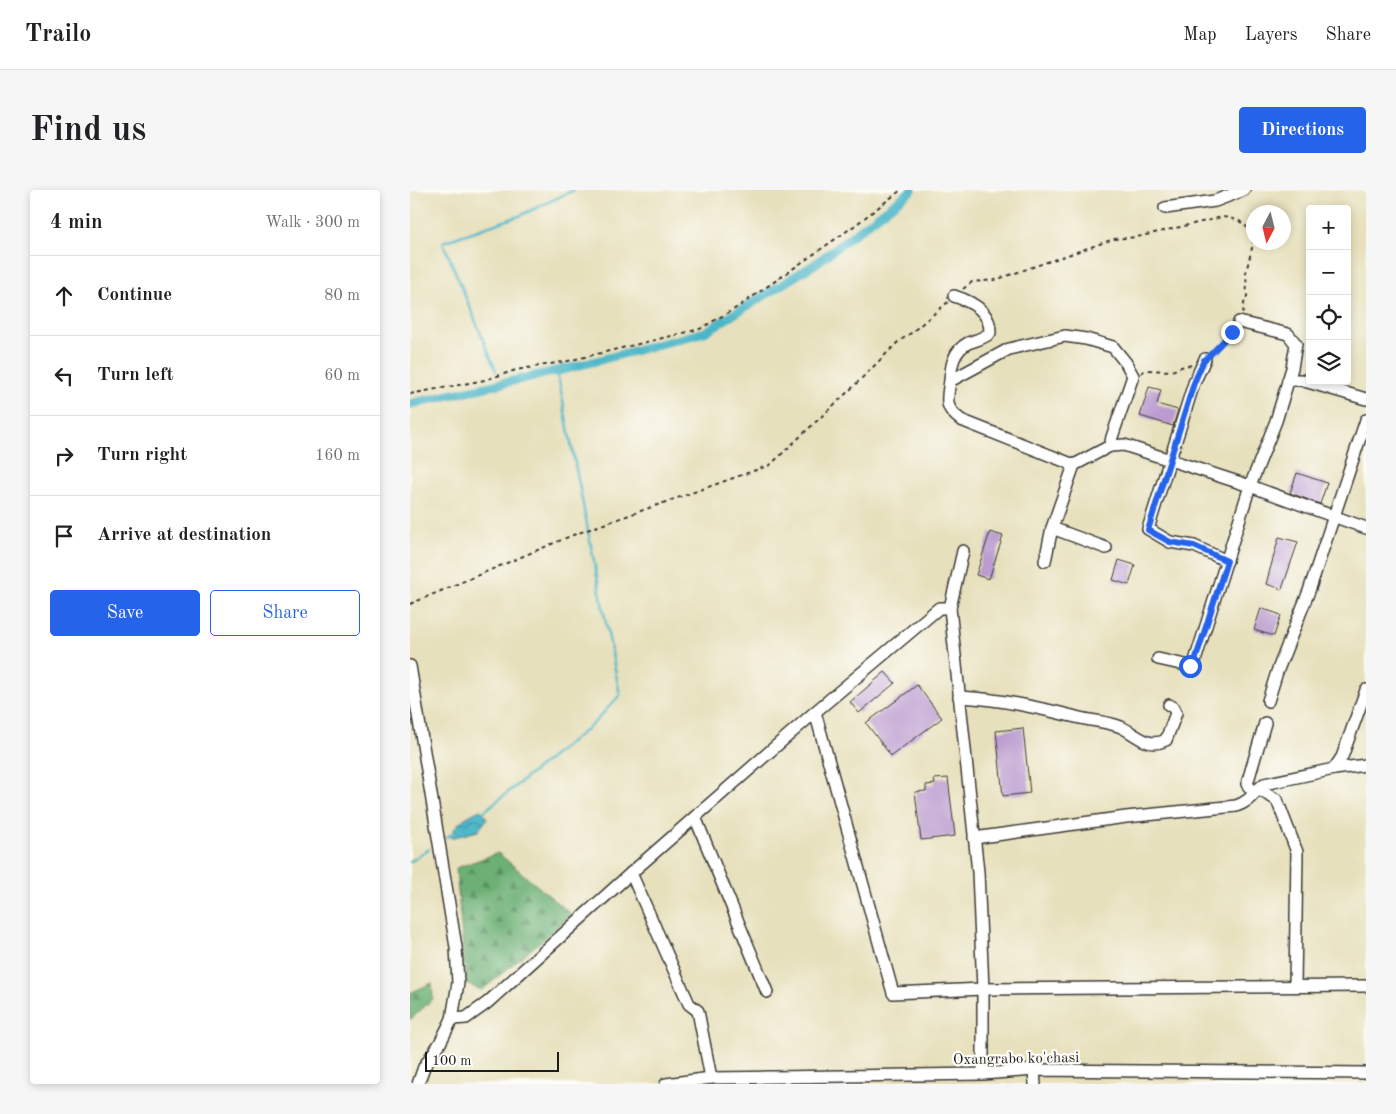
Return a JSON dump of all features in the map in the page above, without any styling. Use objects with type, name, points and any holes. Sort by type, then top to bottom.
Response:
[{"type":"street","points":[[1165,208],[1215,201],[1244,190]]},
{"type":"street","points":[[954,296],[967,300],[984,312],[990,325],[990,333],[984,338],[967,344],[955,354],[951,368],[947,402],[952,413],[961,420],[1074,465]]},
{"type":"street","points":[[1158,659],[1190,666],[1194,664],[1250,486],[1276,421],[1292,368],[1296,344],[1288,334],[1239,322]]},
{"type":"street","points":[[950,382],[1009,349],[1065,336],[1086,339],[1114,347],[1133,376],[1110,446]]},
{"type":"street","points":[[1204,360],[1194,383],[1148,530],[1170,542],[1194,546],[1227,561]]},
{"type":"street","points":[[1288,380],[1302,380],[1366,399]]},
{"type":"street","points":[[1268,701],[1276,672],[1309,591],[1366,420]]},
{"type":"street","points":[[1045,561],[1052,528],[1074,465],[1110,446],[1124,445],[1250,486],[1366,528]]},
{"type":"street","points":[[1052,528],[1106,548]]},
{"type":"street","points":[[963,551],[950,608],[978,872],[983,988],[983,1074]]},
{"type":"street","points":[[452,1019],[466,1018],[487,1003],[631,872],[815,712],[939,608],[950,608]]},
{"type":"street","points":[[410,666],[456,948],[458,983],[452,1019],[440,1043],[424,1067],[418,1084]]},
{"type":"street","points":[[1334,769],[1342,757],[1366,690]]},
{"type":"street","points":[[959,697],[984,698],[1030,706],[1121,727],[1150,743],[1158,744],[1166,740],[1176,713],[1174,708],[1169,705]]},
{"type":"street","points":[[815,712],[893,992],[983,988],[1366,986]]},
{"type":"street","points":[[1265,723],[1247,784],[1256,791],[1277,800],[1297,852],[1295,986]]},
{"type":"street","points":[[974,838],[1126,817],[1236,806],[1246,802],[1264,784],[1334,769],[1366,765]]},
{"type":"street","points":[[695,817],[767,992]]},
{"type":"street","points":[[631,872],[689,1004],[698,1011],[711,1078]]},
{"type":"street","points":[[1034,1070],[1035,1084]]},
{"type":"street","name":"Oxangrabo ko'chasi","points":[[666,1084],[711,1078],[983,1074],[1034,1070],[1366,1073]]},
{"type":"path","points":[[410,394],[485,380],[516,370],[568,360],[700,329],[738,307],[854,226],[901,190]]},
{"type":"path","points":[[410,604],[573,536],[770,465],[898,342],[972,282],[995,280],[1114,239],[1137,237],[1223,217],[1238,220],[1247,227],[1252,235],[1253,244],[1246,272],[1247,297],[1239,322],[1208,357],[1196,365],[1172,371],[1146,370],[1133,376]]},
{"type":"green space","points":[[498,853],[572,915],[482,990],[466,984],[456,868]]},
{"type":"green space","points":[[432,983],[433,999],[410,1020],[410,993]]},
{"type":"water","points":[[480,810],[487,819],[478,831],[451,838],[458,824]]},
{"type":"building","points":[[1149,387],[1161,390],[1157,404],[1178,410],[1173,426],[1140,416]]},
{"type":"building","points":[[1297,473],[1327,483],[1320,504],[1290,493]]},
{"type":"building","points":[[990,532],[1003,536],[989,579],[976,575]]},
{"type":"building","points":[[1279,537],[1298,542],[1282,589],[1266,584]]},
{"type":"building","points":[[1119,560],[1135,565],[1129,585],[1113,580]]},
{"type":"building","points":[[1261,608],[1281,615],[1274,636],[1254,630]]},
{"type":"building","points":[[885,672],[895,683],[859,713],[850,702]]},
{"type":"building","points":[[917,685],[942,718],[891,756],[866,723]]},
{"type":"building","points":[[1023,728],[1030,793],[1003,796],[996,731]]},
{"type":"building","points":[[948,778],[955,836],[921,840],[915,792],[926,791],[926,785],[935,784],[934,779]]},
{"type":"waterway","points":[[496,371],[443,242],[519,216],[574,190]]},
{"type":"waterway","points":[[410,404],[570,368],[705,332],[815,264],[912,190]]},
{"type":"waterway","points":[[482,813],[593,724],[620,695],[557,371]]},
{"type":"waterway","points":[[447,837],[453,833]]},
{"type":"waterway","points":[[410,862],[429,849]]},
{"type":"route","points":[[1190,666],[1194,664],[1227,561],[1194,546],[1170,542],[1148,530],[1194,383],[1204,360],[1232,332]]}]
